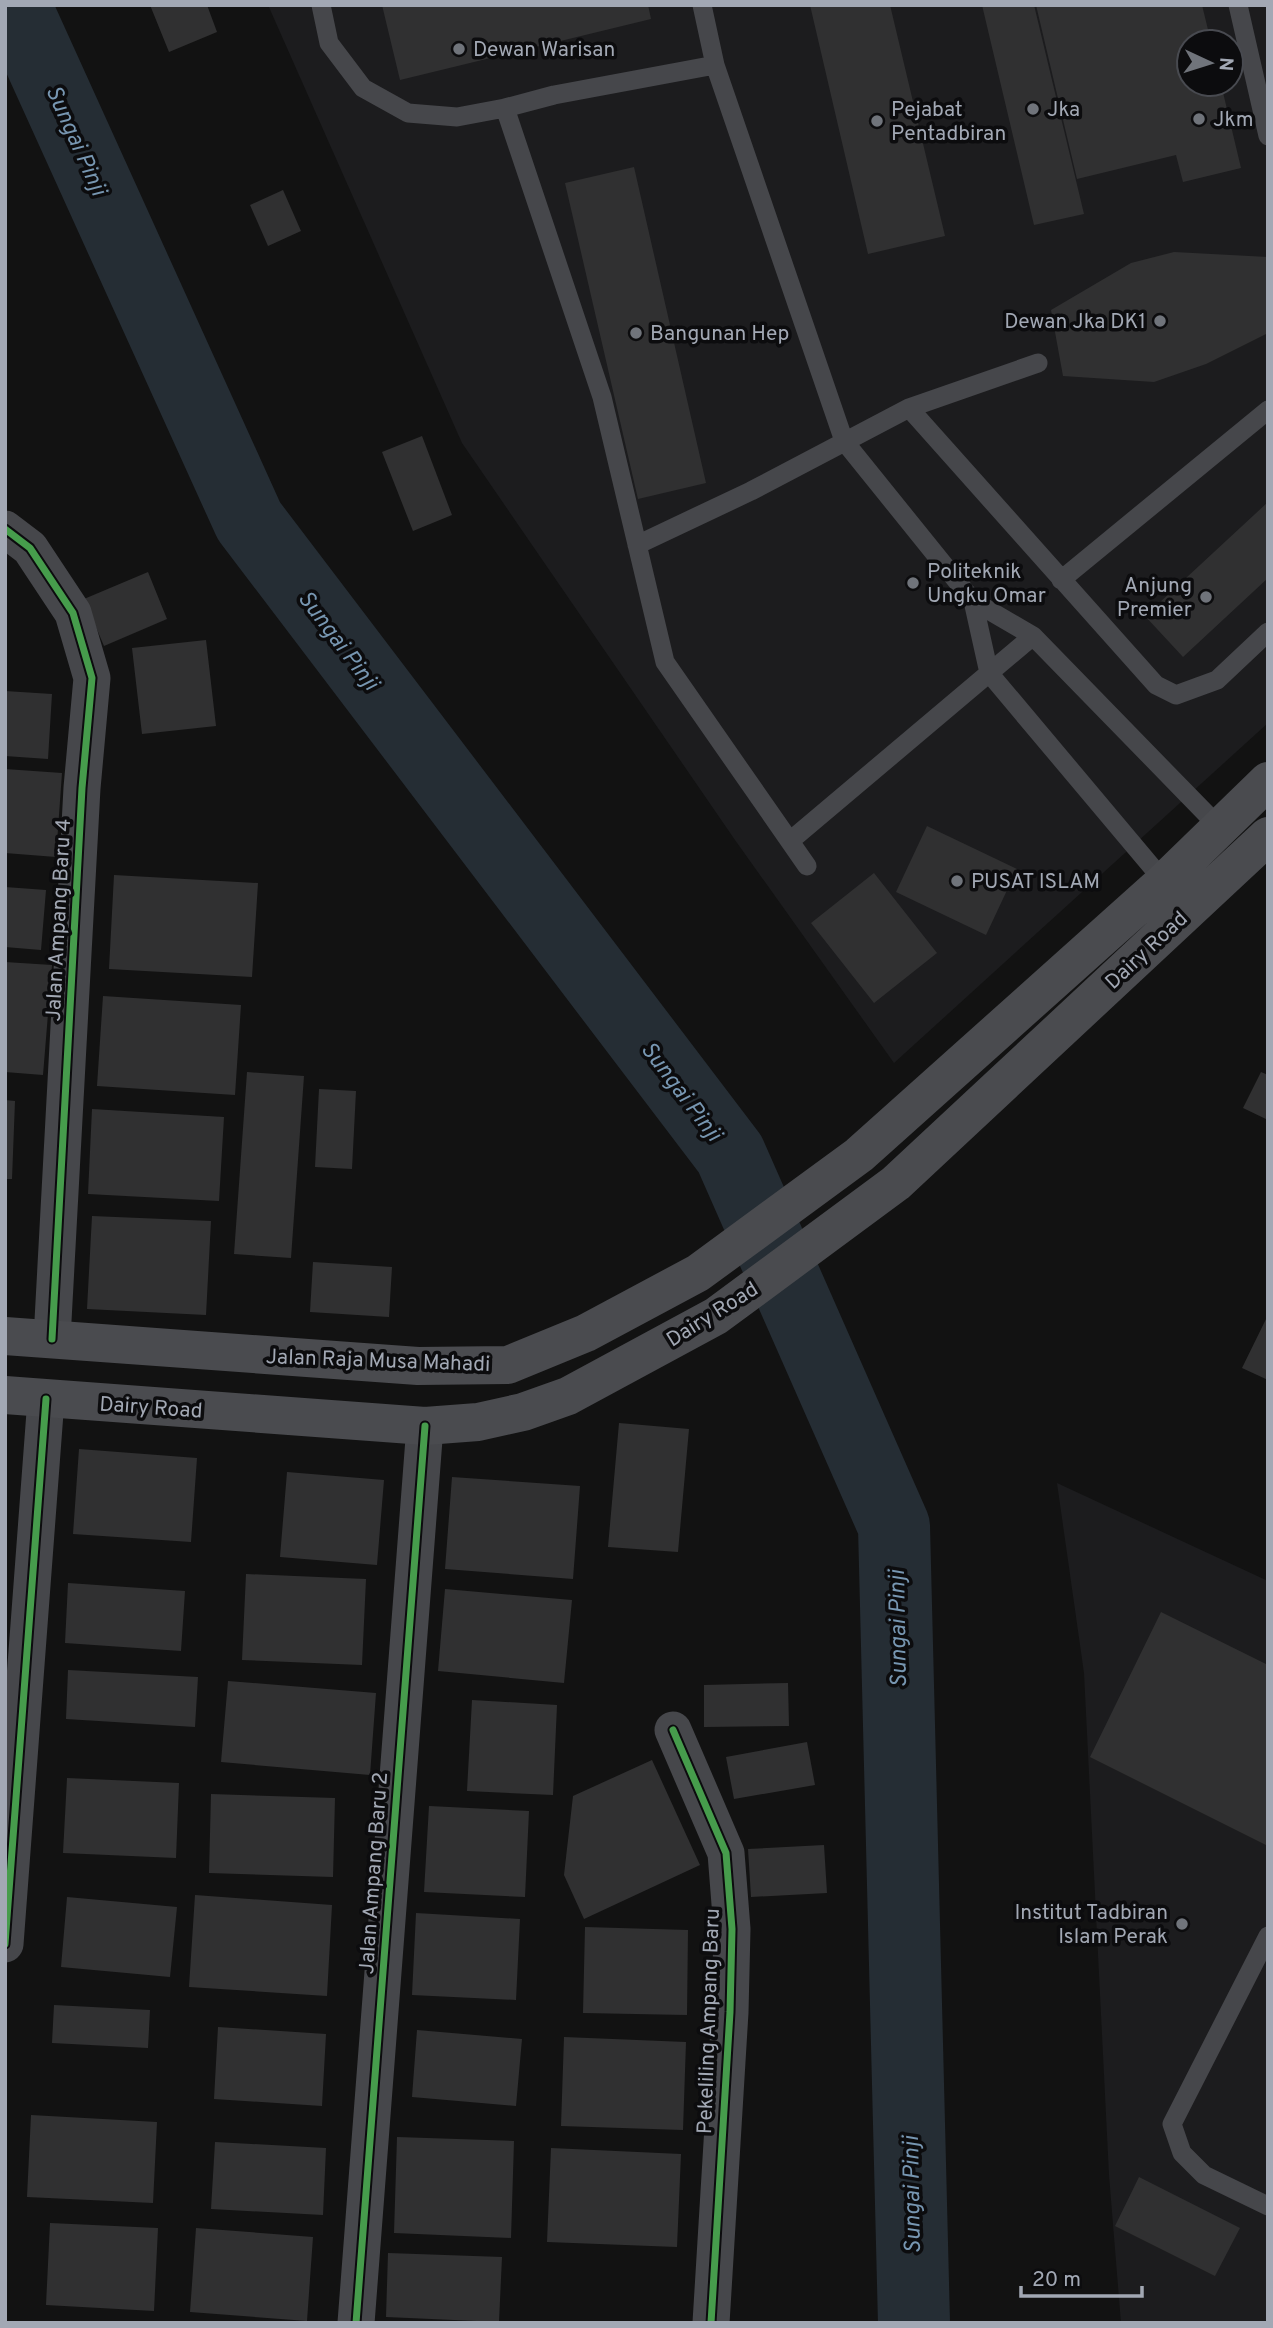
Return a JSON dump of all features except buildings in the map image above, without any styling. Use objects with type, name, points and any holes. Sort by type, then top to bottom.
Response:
[{"type":"main road","name":"Dairy Road","points":[[859,1155],[1164,881],[1268,781]]},
{"type":"main road","name":"Dairy Road","points":[[5,1395],[425,1426],[478,1422],[523,1412],[568,1396],[716,1316],[906,1174],[1257,846]]},
{"type":"main road","name":"Jalan Raja Musa Mahadi","points":[[5,1336],[418,1366],[509,1365],[586,1333],[698,1273],[859,1155]]},
{"type":"street","name":"Jalan Ampang Baru 4","points":[[5,529],[30,548],[73,614],[92,678],[82,788],[52,1339]]},
{"type":"street","points":[[5,1944],[46,1399]]},
{"type":"street","name":"Jalan Ampang Baru 2","points":[[356,2323],[425,1426]]},
{"type":"street","name":"Pekeliling Ampang Baru","points":[[673,1730],[726,1853],[732,1929],[729,2025],[711,2323]]},
{"type":"lane","points":[[321,5],[329,43],[363,88],[408,113],[457,117],[554,95],[715,65]]},
{"type":"lane","points":[[702,5],[715,65],[844,442],[974,601],[1033,636],[1220,827],[1257,846]]},
{"type":"lane","points":[[1238,5],[1268,136]]},
{"type":"lane","points":[[506,108],[601,397],[665,662],[807,866]]},
{"type":"lane","points":[[637,545],[751,491],[909,408],[1038,363]]},
{"type":"lane","points":[[909,408],[1156,685],[1176,695],[1217,680],[1268,632]]},
{"type":"lane","points":[[1061,580],[1268,410]]},
{"type":"lane","points":[[974,601],[989,673],[1188,910]]},
{"type":"lane","points":[[790,841],[1033,636]]},
{"type":"lane","points":[[1268,1936],[1172,2124],[1182,2153],[1204,2175],[1268,2206]]},
{"type":"shaded area","name":"Politeknik Ungku Omar","points":[[268,5],[1268,5],[1268,723],[894,1063],[735,840],[462,443]]},
{"type":"shaded area","name":"Institut Tadbiran Islam Perak","points":[[1057,1483],[1268,1581],[1268,2323],[1121,2323],[1109,2175],[1084,1673]]},
{"type":"waterway","name":"Sungai Pinji","points":[[15,5],[249,521],[730,1154],[894,1526],[914,2323]]},
{"type":"cycle path","points":[[5,529],[30,548],[73,613],[92,678],[82,788],[52,1339]]},
{"type":"cycle path","points":[[5,1944],[46,1399]]},
{"type":"cycle path","points":[[356,2323],[425,1426]]},
{"type":"cycle path","points":[[673,1730],[726,1853],[732,1929],[730,2012],[711,2323]]},
{"type":"place","name":"Dewan Warisan","points":[[459,49]]},
{"type":"place","name":"Jka","points":[[1033,109]]},
{"type":"place","name":"Jkm","points":[[1199,119]]},
{"type":"place","name":"Pejabat Pentadbiran","points":[[877,121]]},
{"type":"place","name":"Dewan Jka DK1","points":[[1160,321]]},
{"type":"place","name":"Bangunan Hep","points":[[636,333]]},
{"type":"place","name":"Politeknik Ungku Omar","points":[[913,583]]},
{"type":"place","name":"Anjung Premier","points":[[1206,597]]},
{"type":"place","name":"PUSAT ISLAM","points":[[957,881]]},
{"type":"place","name":"Institut Tadbiran Islam Perak","points":[[1182,1924]]}]
